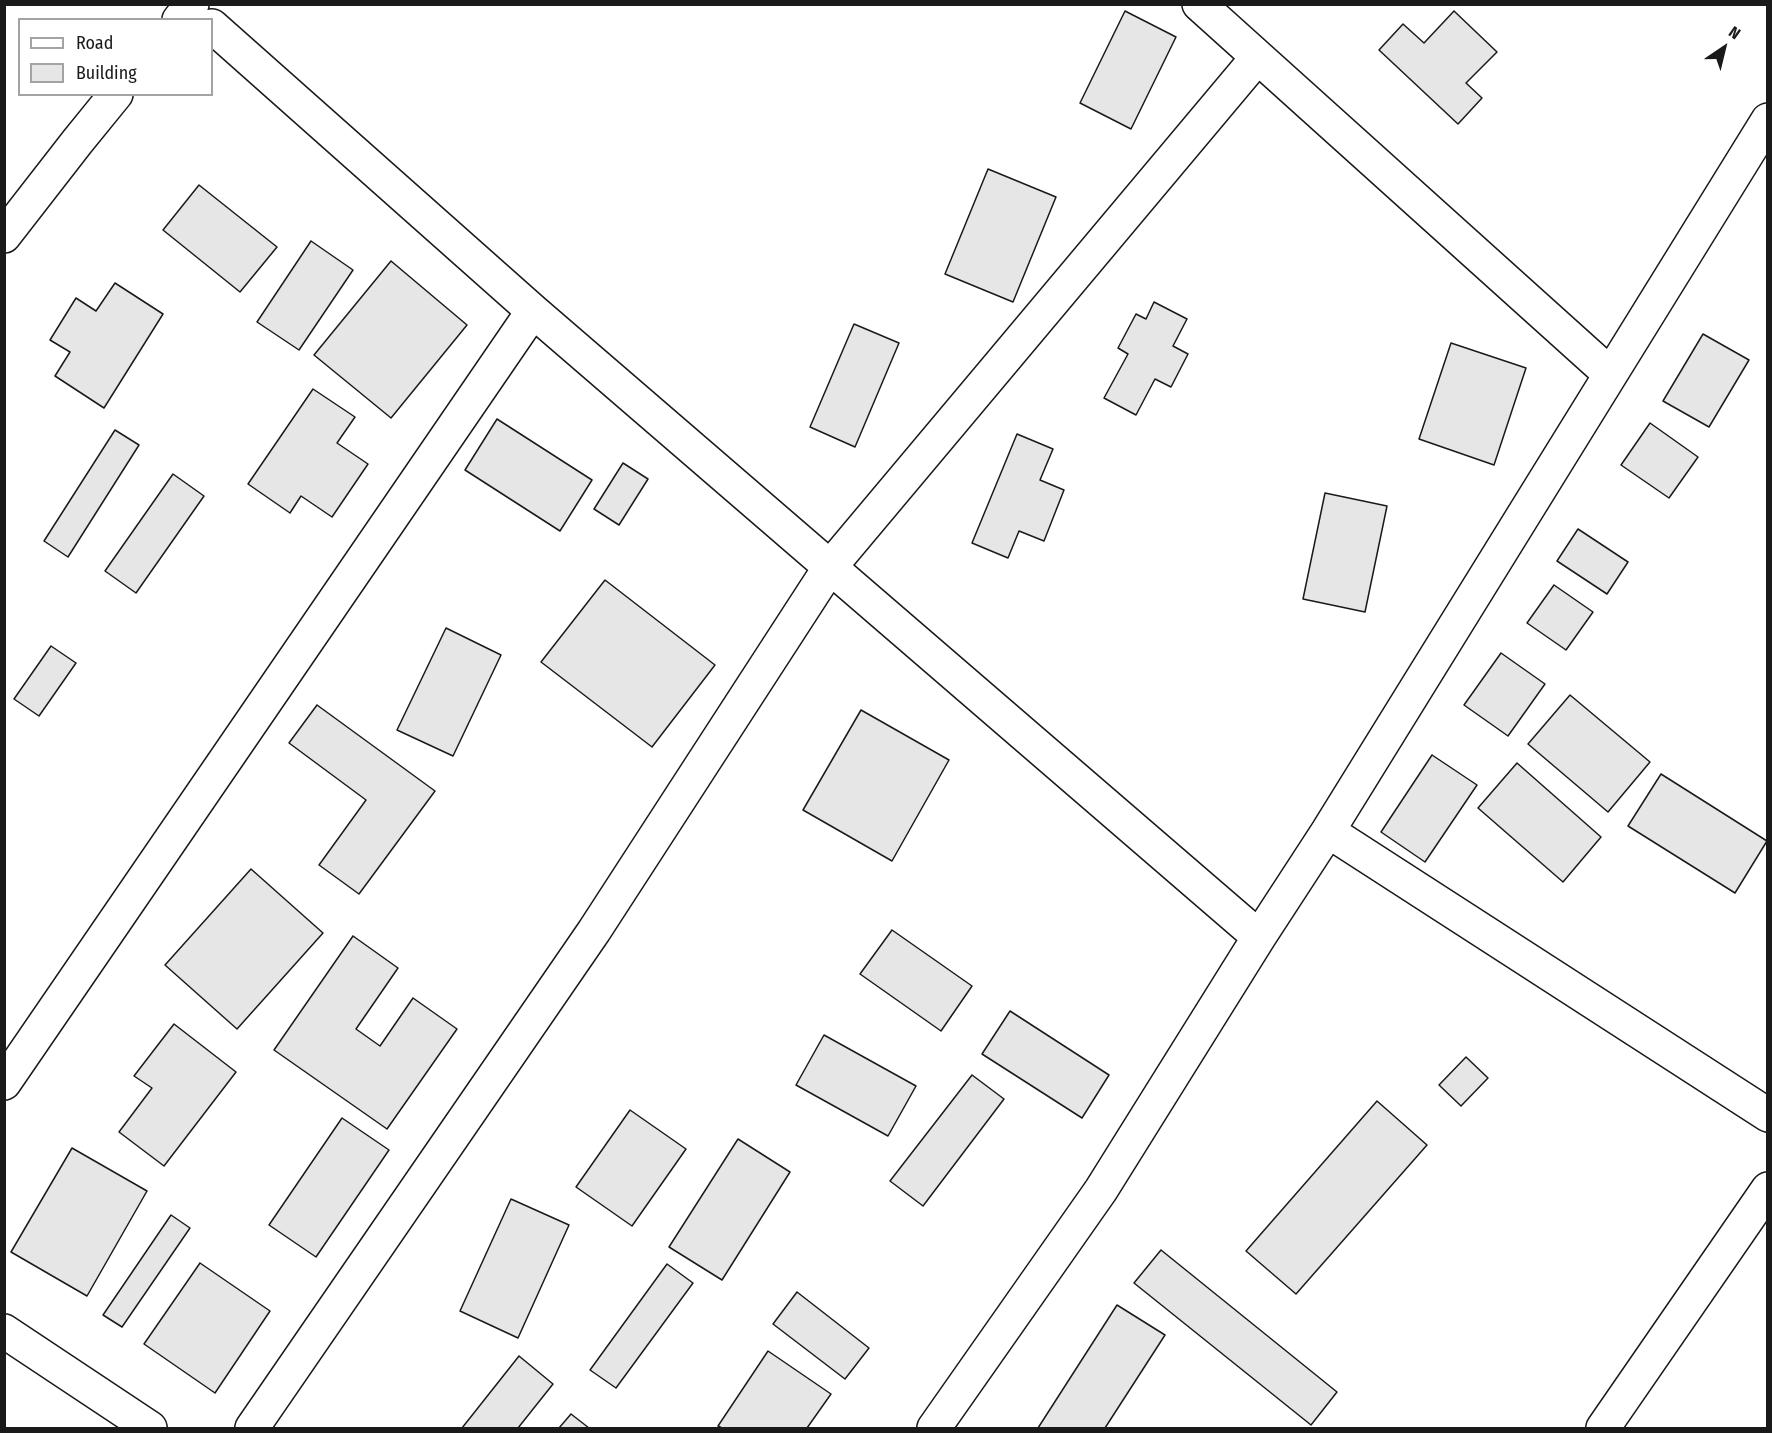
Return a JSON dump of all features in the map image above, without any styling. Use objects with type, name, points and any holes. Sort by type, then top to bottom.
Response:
[{"type":"street","points":[[1198,4],[1610,374]]},
{"type":"street","points":[[213,31],[533,311],[1259,937]]},
{"type":"street","points":[[252,1428],[594,931],[830,567],[1257,58]]},
{"type":"street","points":[[4,236],[114,96]]},
{"type":"street","points":[[934,1428],[1101,1190],[1328,831],[1767,120]]},
{"type":"street","points":[[4,1083],[533,311]]},
{"type":"street","points":[[1328,831],[1767,1115]]},
{"type":"street","points":[[1603,1428],[1767,1189]]},
{"type":"street","points":[[4,1331],[150,1428]]},
{"type":"building","points":[[1125,11],[1176,37],[1131,129],[1080,103]]},
{"type":"building","points":[[1454,11],[1497,52],[1466,83],[1482,98],[1458,124],[1379,50],[1403,24],[1424,43]]},
{"type":"building","points":[[988,169],[1056,197],[1013,302],[945,274]]},
{"type":"building","points":[[199,185],[277,247],[240,292],[163,230]]},
{"type":"building","points":[[311,241],[353,270],[299,350],[257,322]]},
{"type":"building","points":[[391,261],[467,325],[391,418],[314,355]]},
{"type":"building","points":[[115,283],[163,314],[104,408],[55,376],[70,352],[50,340],[76,298],[96,311]]},
{"type":"building","points":[[1154,302],[1187,319],[1173,346],[1188,354],[1171,387],[1155,379],[1136,415],[1104,398],[1128,354],[1118,348],[1136,314],[1146,319]]},
{"type":"building","points":[[854,324],[899,343],[855,447],[810,427]]},
{"type":"building","points":[[1703,334],[1749,360],[1709,427],[1663,401]]},
{"type":"building","points":[[1451,343],[1526,368],[1494,465],[1419,439]]},
{"type":"building","points":[[313,389],[355,417],[337,443],[368,464],[332,517],[301,496],[290,513],[248,484]]},
{"type":"building","points":[[497,419],[592,480],[560,531],[465,470]]},
{"type":"building","points":[[1650,423],[1698,457],[1669,498],[1621,465]]},
{"type":"building","points":[[115,430],[139,445],[68,557],[44,541]]},
{"type":"building","points":[[1017,434],[1053,449],[1040,480],[1064,490],[1044,541],[1019,531],[1008,558],[972,543]]},
{"type":"building","points":[[623,463],[648,479],[619,525],[594,509]]},
{"type":"building","points":[[173,474],[204,496],[136,593],[105,571]]},
{"type":"building","points":[[1325,493],[1387,506],[1365,612],[1303,599]]},
{"type":"building","points":[[1578,529],[1628,562],[1607,594],[1557,561]]},
{"type":"building","points":[[605,580],[715,665],[652,747],[541,662]]},
{"type":"building","points":[[1554,585],[1593,612],[1566,650],[1527,623]]},
{"type":"building","points":[[446,628],[501,655],[453,756],[397,730]]},
{"type":"building","points":[[51,646],[76,663],[39,716],[14,699]]},
{"type":"building","points":[[1501,653],[1545,684],[1508,736],[1464,705]]},
{"type":"building","points":[[1570,695],[1650,762],[1608,812],[1528,744]]},
{"type":"building","points":[[317,705],[435,791],[359,894],[319,865],[366,800],[289,743]]},
{"type":"building","points":[[861,710],[949,760],[892,861],[803,810]]},
{"type":"building","points":[[1432,755],[1477,785],[1425,862],[1381,832]]},
{"type":"building","points":[[1517,763],[1601,837],[1563,882],[1478,808]]},
{"type":"building","points":[[1661,774],[1767,841],[1735,893],[1628,826]]},
{"type":"building","points":[[251,869],[323,933],[237,1029],[165,965]]},
{"type":"building","points":[[892,930],[972,986],[941,1031],[860,974]]},
{"type":"building","points":[[353,936],[398,968],[356,1029],[380,1046],[413,998],[457,1029],[387,1129],[274,1050]]},
{"type":"building","points":[[1010,1011],[1109,1075],[1082,1118],[982,1054]]},
{"type":"building","points":[[174,1024],[236,1072],[164,1166],[119,1132],[152,1088],[134,1076]]},
{"type":"building","points":[[824,1035],[916,1086],[888,1136],[796,1085]]},
{"type":"building","points":[[1466,1057],[1488,1078],[1461,1106],[1439,1085]]},
{"type":"building","points":[[972,1075],[1004,1099],[923,1206],[890,1181]]},
{"type":"building","points":[[1377,1101],[1427,1145],[1296,1294],[1246,1251]]},
{"type":"building","points":[[630,1110],[686,1149],[632,1226],[576,1187]]},
{"type":"building","points":[[342,1118],[389,1150],[316,1257],[269,1225]]},
{"type":"building","points":[[738,1139],[790,1172],[722,1280],[669,1247]]},
{"type":"building","points":[[72,1148],[147,1191],[87,1296],[11,1252]]},
{"type":"building","points":[[511,1199],[569,1225],[518,1338],[460,1311]]},
{"type":"building","points":[[171,1215],[190,1228],[122,1327],[103,1315]]},
{"type":"building","points":[[1161,1250],[1337,1392],[1311,1425],[1134,1283]]},
{"type":"building","points":[[200,1263],[270,1311],[215,1393],[144,1344]]},
{"type":"building","points":[[667,1264],[693,1283],[616,1388],[590,1370]]},
{"type":"building","points":[[797,1292],[869,1348],[845,1379],[773,1324]]},
{"type":"building","points":[[1117,1305],[1165,1335],[1105,1428],[1038,1428]]},
{"type":"building","points":[[768,1351],[831,1394],[807,1428],[722,1428],[718,1426]]},
{"type":"building","points":[[519,1356],[553,1384],[518,1428],[462,1428]]},
{"type":"building","points":[[571,1414],[589,1428],[559,1428]]}]
